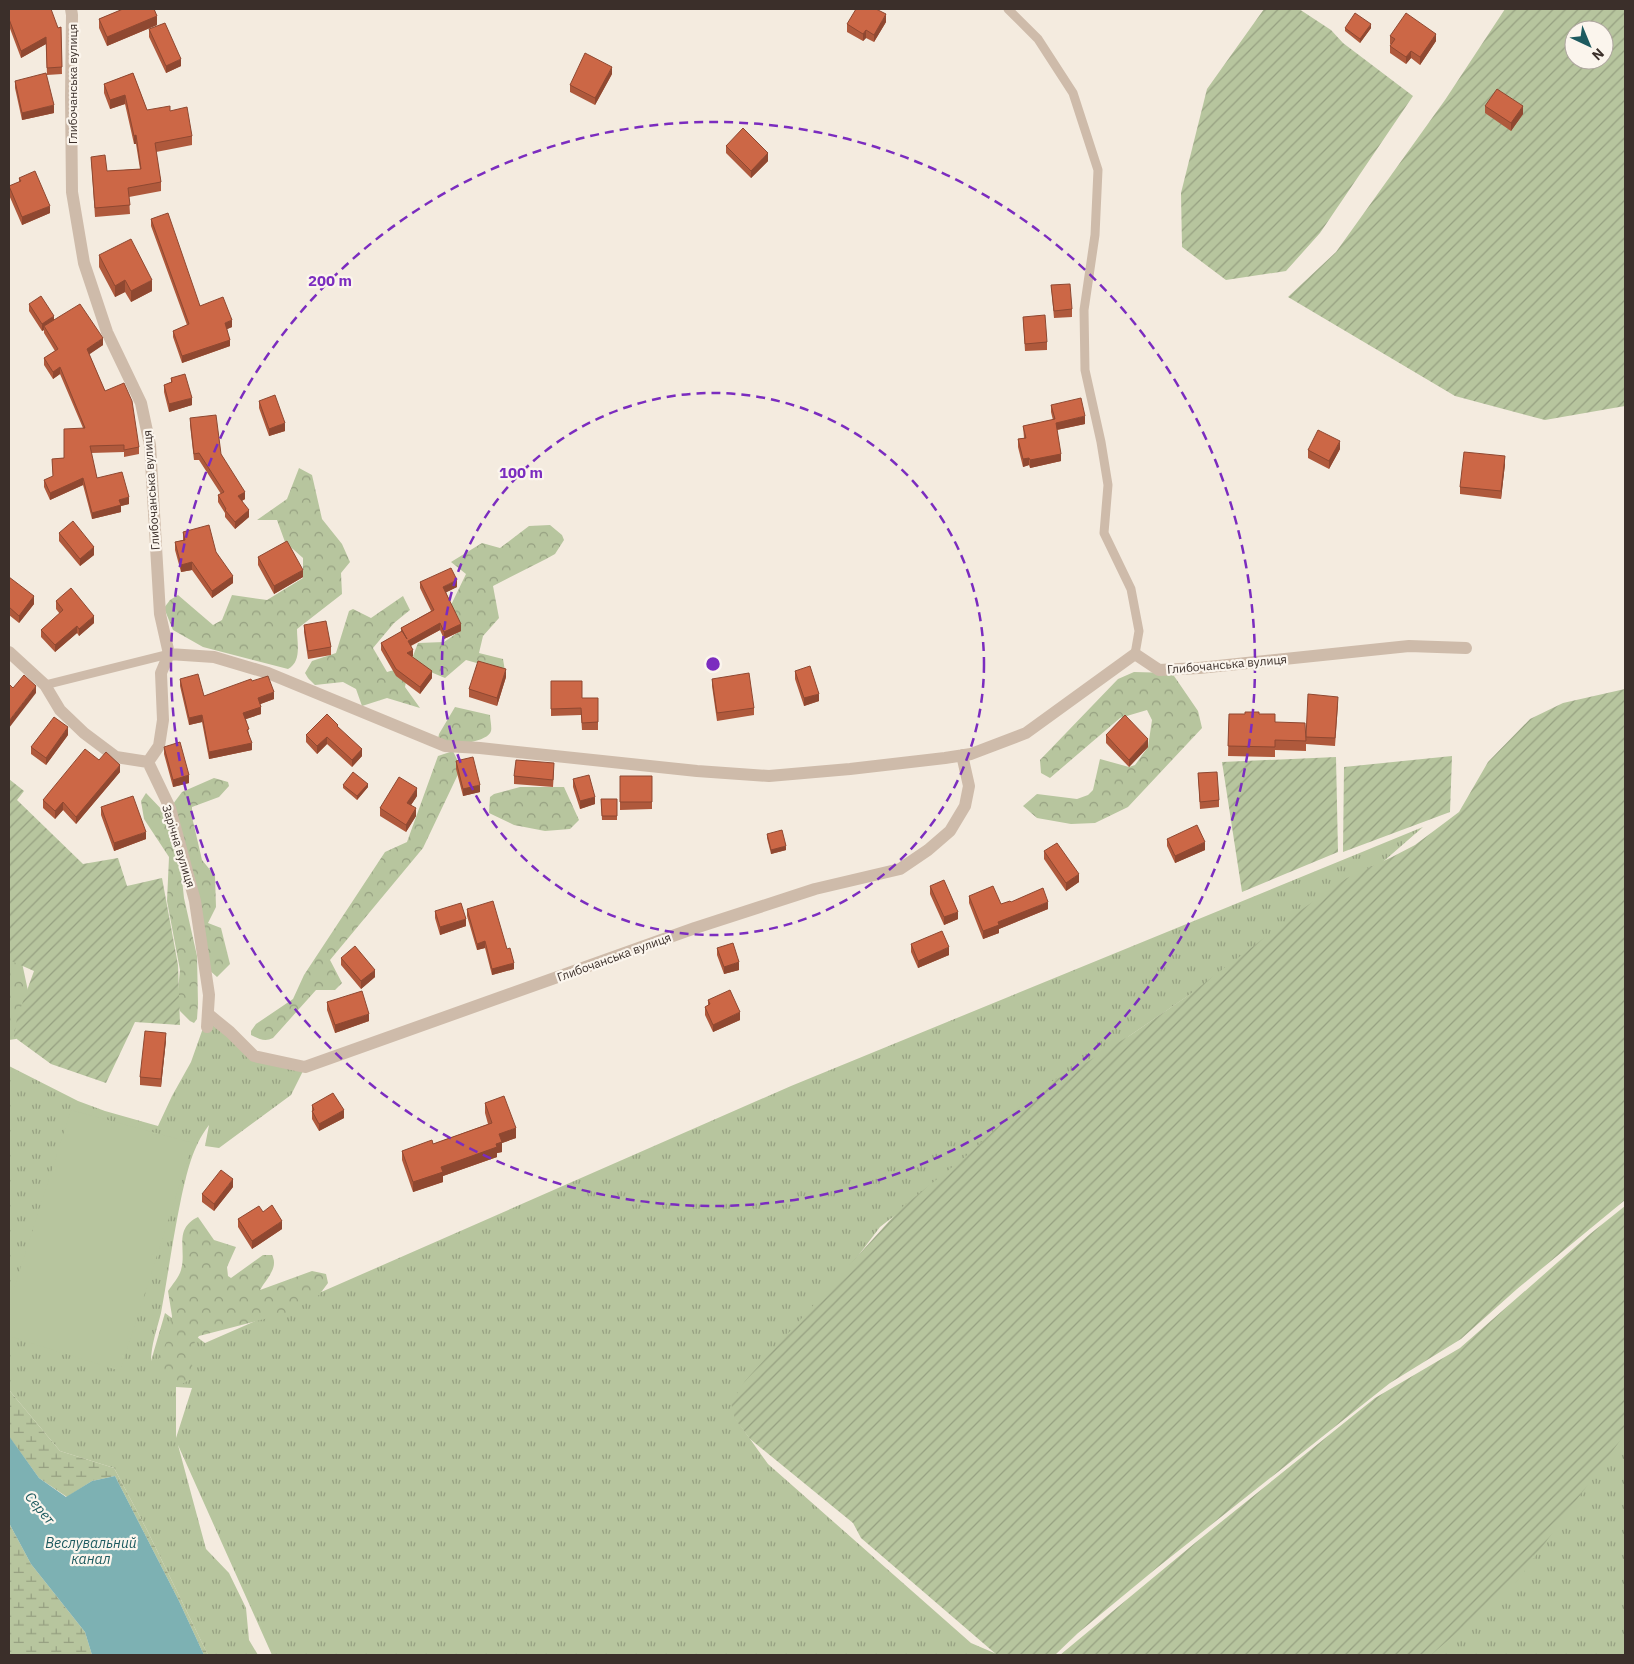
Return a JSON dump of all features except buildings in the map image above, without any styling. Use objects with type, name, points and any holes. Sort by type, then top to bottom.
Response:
[{"type":"street","name":"Глибочанська вулиця","points":[[71,9],[72,192],[84,263],[107,332],[142,403],[150,445],[160,614],[169,654]]},
{"type":"street","name":"Глибочанська вулиця","points":[[1135,654],[1159,670],[1199,668],[1409,646],[1466,648]]},
{"type":"street","points":[[9,652],[45,685],[60,710],[84,733],[116,757],[148,762],[159,746],[163,720],[161,673],[169,654],[214,657],[268,673],[445,746],[697,771],[769,776],[850,769],[971,754],[1026,732],[1135,654]]},
{"type":"street","name":"Глибочанська вулиця","points":[[207,1020],[230,1032],[254,1056],[305,1067],[695,928],[815,889],[900,869],[928,850],[950,831],[965,806],[969,786],[962,756]]},
{"type":"street","name":"Зарічна вулиця","points":[[148,762],[170,808],[196,901],[209,995],[207,1020]]},
{"type":"lane","points":[[1008,9],[1038,39],[1073,93],[1098,170],[1094,235],[1084,310],[1085,370],[1101,442],[1108,485],[1104,534],[1131,589],[1139,631],[1135,654]]},
{"type":"lane","points":[[45,685],[169,654]]},
{"type":"green space","points":[[1264,9],[1299,9],[1331,30],[1343,43],[1413,96],[1320,233],[1286,271],[1226,280],[1182,247],[1181,193],[1207,89]]},
{"type":"green space","points":[[1505,9],[1625,9],[1625,406],[1545,420],[1455,396],[1288,297],[1336,252],[1445,100]]},
{"type":"green space","points":[[299,468],[312,475],[322,519],[342,544],[350,562],[341,573],[342,594],[297,629],[298,652],[292,666],[288,669],[203,647],[173,630],[164,608],[170,600],[178,595],[213,625],[222,620],[232,595],[267,600],[303,578],[303,558],[285,542],[277,520],[257,520],[287,499]]},
{"type":"green space","points":[[550,525],[562,535],[564,540],[555,554],[493,586],[499,618],[483,636],[479,653],[503,659],[505,671],[466,660],[445,678],[414,665],[413,656],[418,643],[444,642],[460,631],[451,605],[466,574],[451,562],[482,543],[500,548],[529,526]]},
{"type":"green space","points":[[403,596],[410,610],[394,623],[373,648],[387,672],[409,666],[405,687],[420,708],[387,698],[362,706],[356,689],[343,682],[315,685],[308,678],[305,673],[312,661],[336,653],[349,611],[353,609],[371,618]]},
{"type":"green space","points":[[1134,672],[1172,673],[1198,711],[1202,728],[1128,807],[1095,823],[1071,824],[1037,818],[1023,806],[1037,794],[1077,799],[1088,795],[1093,790],[1100,759],[1129,767],[1135,765],[1148,747],[1152,720],[1147,710],[1120,718],[1050,778],[1041,773],[1040,760],[1118,679]]},
{"type":"green space","points":[[1625,689],[1625,1200],[1517,1289],[1461,1339],[1390,1383],[1158,1567],[1078,1633],[1055,1655],[997,1655],[861,1538],[853,1523],[750,1439],[735,1419],[731,1403],[745,1381],[901,1208],[966,1156],[1044,1085],[1071,1072],[1132,1034],[1186,997],[1301,910],[1347,878],[1415,845],[1459,812],[1488,762],[1530,719],[1563,703]]},
{"type":"green space","points":[[455,707],[490,715],[491,731],[489,735],[471,742],[445,746],[438,739],[439,734]]},
{"type":"green space","points":[[453,751],[461,768],[423,848],[330,960],[342,983],[335,990],[316,990],[273,1038],[265,1040],[251,1035],[251,1031],[256,1024],[293,999],[304,975],[385,852],[407,842],[438,756]]},
{"type":"green space","points":[[1452,756],[1450,812],[1343,852],[1344,767]]},
{"type":"green space","points":[[1336,757],[1338,852],[1242,892],[1222,762]]},
{"type":"green space","points":[[214,778],[228,782],[229,786],[219,797],[192,807],[192,817],[202,860],[215,876],[216,907],[208,923],[221,928],[230,964],[217,977],[207,968],[170,808],[182,792]]},
{"type":"green space","points":[[9,779],[24,791],[17,800],[83,864],[118,858],[127,886],[162,878],[178,965],[180,1025],[135,1022],[106,1083],[51,1064],[14,1037],[17,1018],[34,971],[9,960]]},
{"type":"green space","points":[[520,787],[564,787],[579,820],[570,829],[545,831],[514,825],[489,813],[490,797],[494,794]]},
{"type":"green space","points":[[146,793],[166,814],[180,861],[184,898],[197,956],[198,1004],[197,1019],[194,1023],[180,1011],[177,1002],[180,970],[167,901],[169,857],[144,819],[141,801]]},
{"type":"green space","points":[[1423,827],[1377,867],[1094,1060],[880,1227],[735,1418],[768,1464],[971,1643],[999,1655],[272,1655],[178,1445],[206,1549],[229,1573],[246,1608],[249,1640],[258,1655],[208,1655],[147,1530],[114,1468],[60,1451],[9,1390],[9,1066],[78,1101],[158,1126],[191,1062],[208,1014],[254,1056],[305,1067],[291,1095],[219,1148],[205,1146],[209,1125],[198,1142],[191,1160],[181,1199],[151,1361],[165,1313],[205,1343],[791,1086]],"holes":[[[176,1387],[192,1388],[176,1438]]]},
{"type":"green space","points":[[9,957],[21,958],[31,1005],[16,1039],[9,1040]]},
{"type":"green space","points":[[71,1110],[193,1143],[120,1371],[9,1336],[9,1304]]},
{"type":"green space","points":[[1625,1206],[1625,1434],[1518,1580],[1431,1655],[1060,1655],[1375,1398],[1460,1348],[1590,1234]]},
{"type":"green space","points":[[198,1217],[214,1240],[236,1247],[227,1267],[228,1276],[231,1278],[263,1255],[272,1255],[274,1260],[273,1269],[260,1290],[312,1271],[326,1274],[328,1283],[319,1295],[291,1312],[199,1336],[191,1348],[193,1378],[176,1387],[163,1379],[155,1368],[170,1333],[172,1316],[168,1291],[181,1270],[183,1234],[190,1222]]},
{"type":"green space","points":[[9,1390],[60,1451],[114,1468],[147,1530],[208,1655],[204,1655],[179,1601],[115,1476],[92,1481],[67,1497],[39,1478],[10,1438]]},
{"type":"green space","points":[[1625,1419],[1625,1655],[1423,1655]]},
{"type":"green space","points":[[9,1523],[31,1564],[85,1632],[92,1655],[9,1655]]},
{"type":"water","name":"Веслувальний канал","points":[[9,1436],[39,1478],[66,1497],[92,1481],[115,1476],[179,1601],[204,1655],[92,1655],[85,1632],[31,1564],[9,1523]]},
{"type":"water label","name":"Серет","points":[[40,1508]]}]
